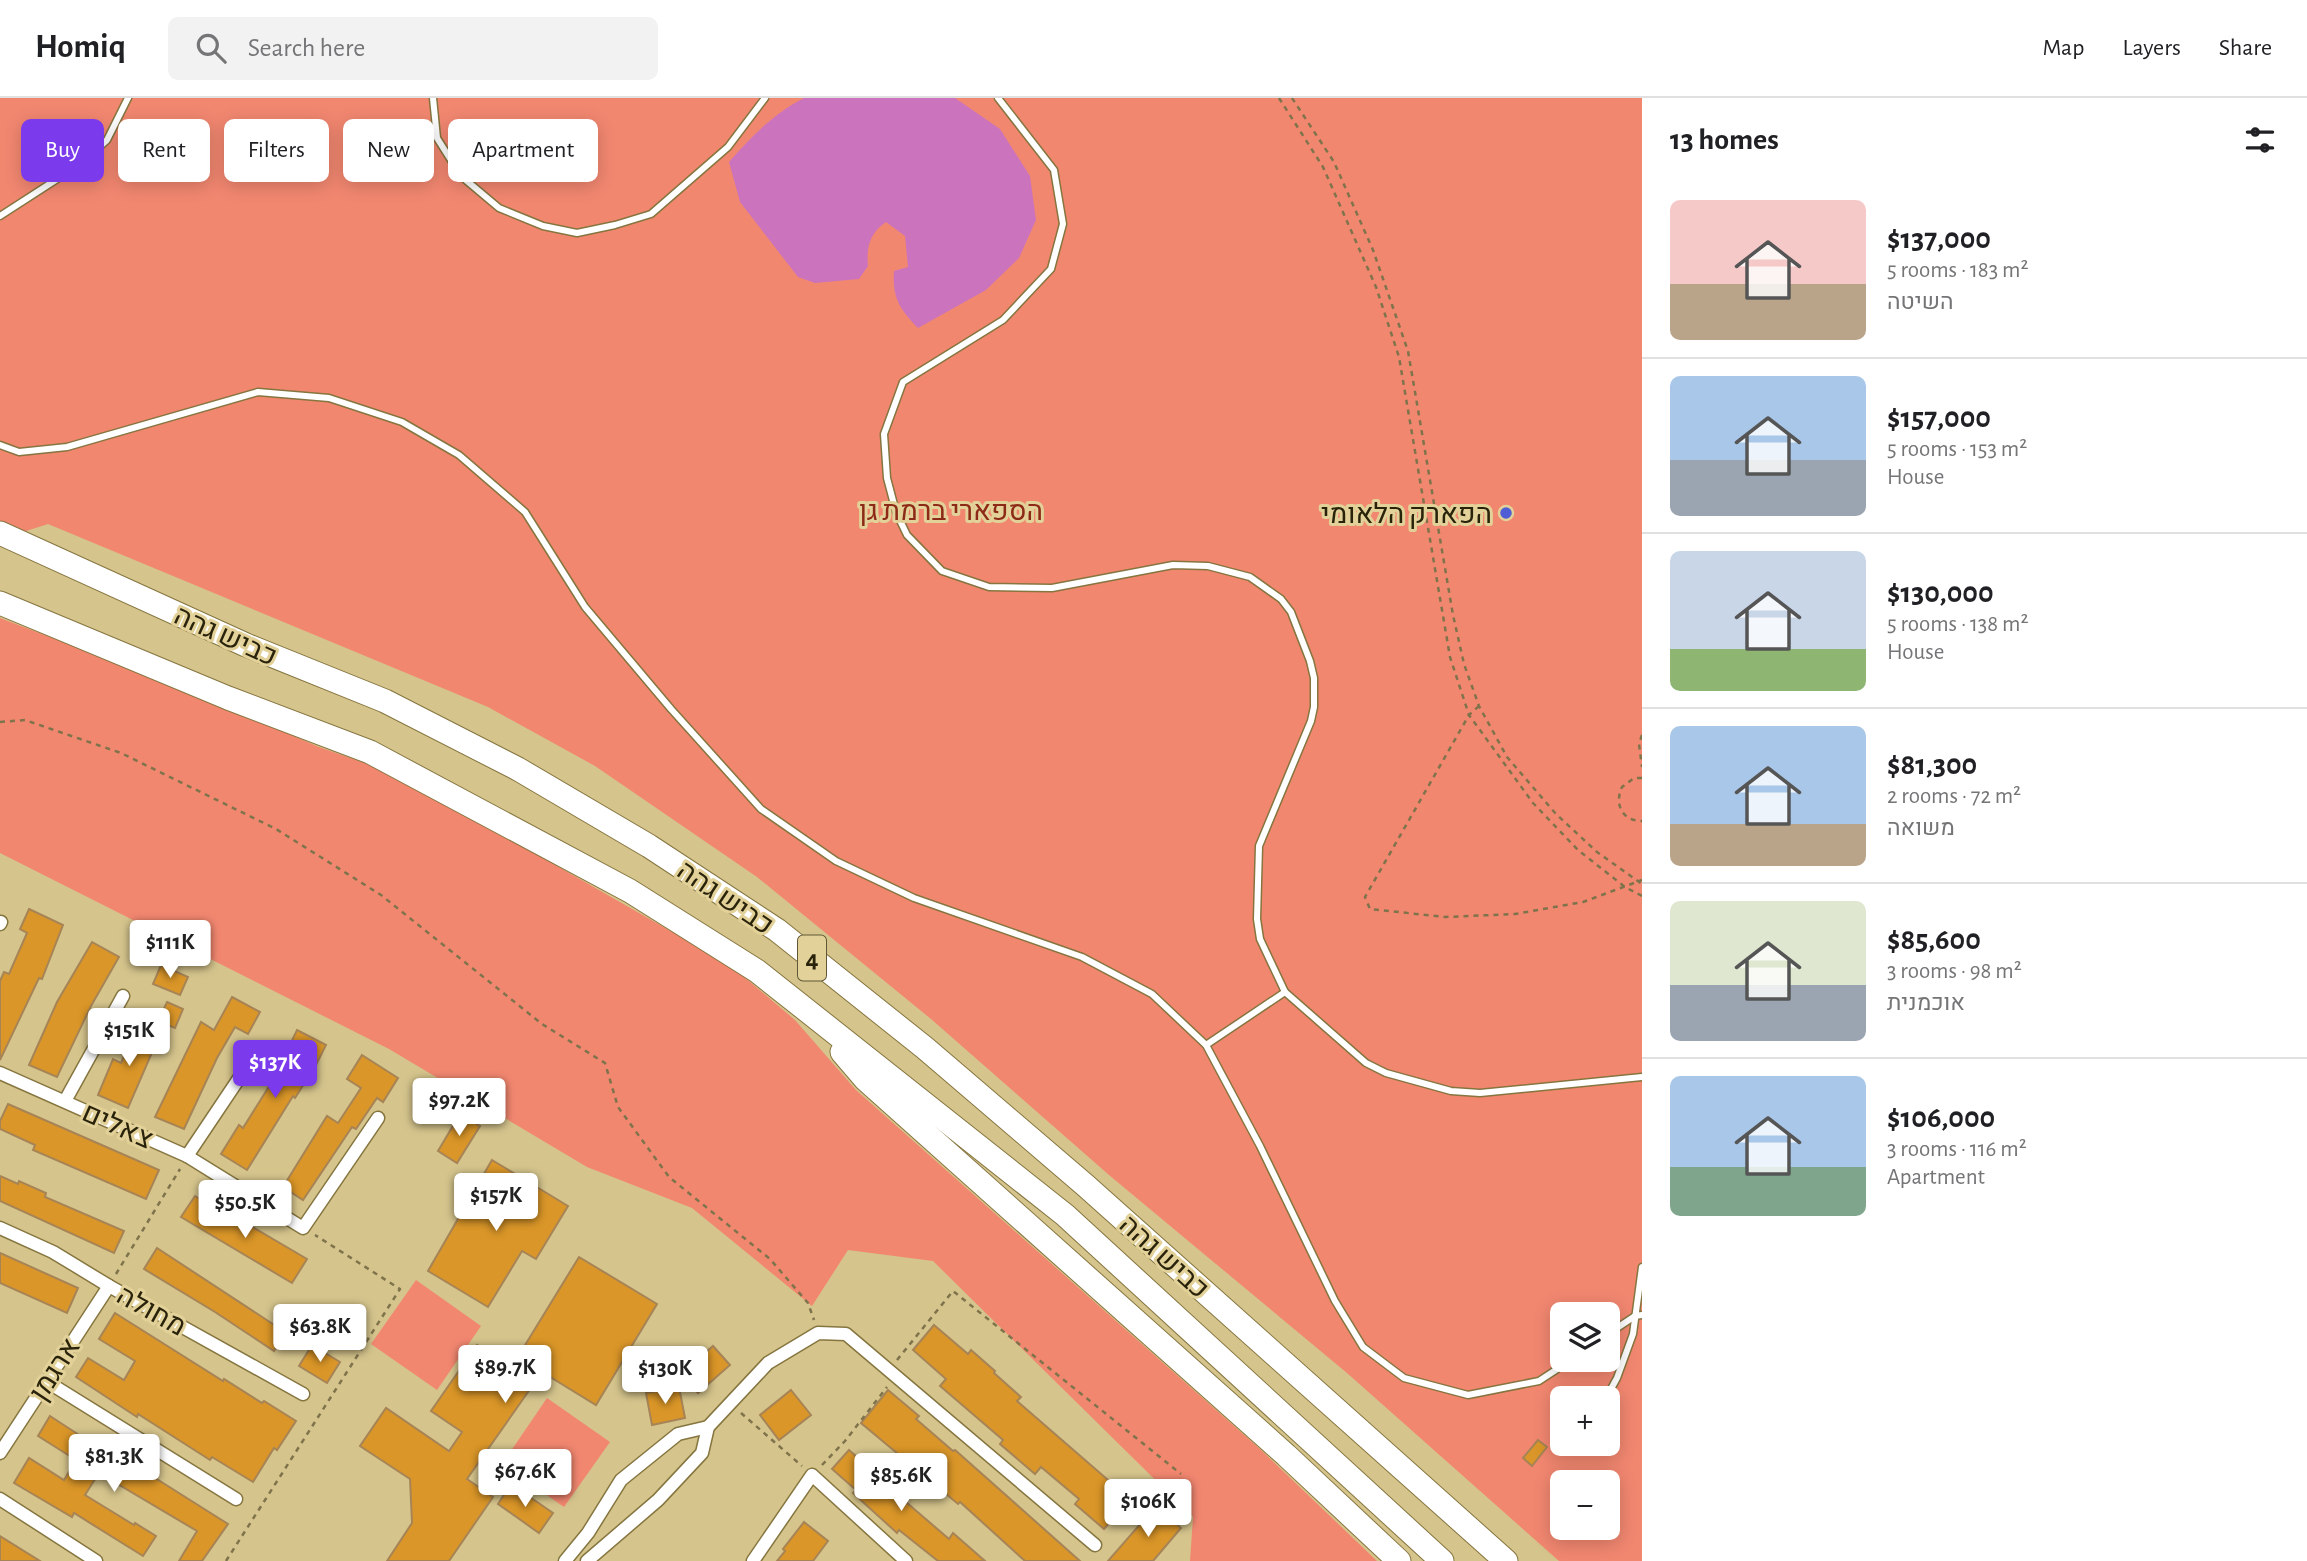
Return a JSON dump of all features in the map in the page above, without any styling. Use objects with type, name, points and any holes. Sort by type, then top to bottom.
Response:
[{"type":"highway","name":"כביש גהה","points":[[0,533],[246,645],[385,701],[518,769],[649,846],[776,930],[925,1048],[1085,1185],[1506,1561]]},
{"type":"highway","name":"כביש גהה","points":[[0,603],[228,698],[370,752],[630,891],[757,971],[1065,1215],[1442,1561]]},
{"type":"highway","points":[[806,1010],[866,1080],[1286,1455],[1399,1561]]},
{"type":"street","points":[[65,1101],[123,996]]},
{"type":"street","points":[[187,1156],[256,1053]]},
{"type":"street","name":"צאלים","points":[[0,1073],[187,1156],[303,1228]]},
{"type":"street","points":[[303,1228],[378,1118]]},
{"type":"street","name":"מחולה","points":[[0,1228],[53,1252],[303,1394]]},
{"type":"street","name":"ארגמן","points":[[0,1453],[109,1286]]},
{"type":"street","points":[[587,1561],[658,1500],[702,1453],[708,1427],[768,1363],[818,1333],[846,1334],[1095,1545]]},
{"type":"street","points":[[46,1381],[236,1499]]},
{"type":"street","points":[[565,1561],[575,1551],[621,1480],[677,1434],[708,1427]]},
{"type":"street","points":[[753,1561],[812,1475],[906,1561]]},
{"type":"street","points":[[0,1499],[96,1561]]},
{"type":"lane","points":[[0,216],[82,163],[107,139],[128,98]]},
{"type":"lane","points":[[432,98],[437,138],[461,176],[499,208],[543,226],[577,233],[651,214],[729,146],[765,98]]},
{"type":"lane","points":[[998,98],[1054,170],[1063,224],[1051,269],[1003,320],[903,382],[884,433],[887,478],[896,512],[907,535],[942,570],[989,587],[1052,588],[1173,565],[1208,566],[1250,577],[1281,599],[1291,612],[1314,678],[1314,707],[1309,729],[1259,846],[1257,919],[1261,939],[1285,992],[1366,1063],[1386,1073],[1451,1091],[1517,1091],[1642,1077]]},
{"type":"lane","points":[[0,445],[19,452],[67,447],[258,392],[329,398],[402,422],[459,455],[525,512],[585,607],[671,709],[761,809],[836,861],[914,898],[1082,957],[1152,994],[1206,1045],[1260,1146],[1335,1301],[1363,1347],[1404,1378],[1468,1395],[1539,1381],[1553,1372]]},
{"type":"lane","points":[[1206,1045],[1285,992]]},
{"type":"lane","points":[[1613,1386],[1638,1315],[1642,1267]]},
{"type":"lane","points":[[1620,1326],[1638,1315]]},
{"type":"path","points":[[1279,98],[1324,167],[1376,287],[1399,357],[1450,657],[1469,715],[1533,803],[1578,850],[1625,887],[1642,896]]},
{"type":"path","points":[[1292,98],[1334,162],[1373,250],[1408,351],[1454,615],[1464,664],[1479,706],[1507,757],[1556,814],[1597,852],[1641,882]]},
{"type":"path","points":[[1479,706],[1469,715],[1365,897],[1370,909],[1445,917],[1515,914],[1583,902],[1641,882]]},
{"type":"path","points":[[0,722],[25,720],[121,753],[275,829],[381,894],[542,1024],[605,1063],[618,1107],[669,1177],[770,1259],[808,1303],[818,1333]]},
{"type":"path","points":[[1642,735],[1639,744],[1642,767]]},
{"type":"path","points":[[1642,777],[1627,782],[1622,787],[1618,801],[1624,815],[1630,820],[1642,821]]},
{"type":"path","points":[[109,1286],[187,1156]]},
{"type":"path","points":[[226,1561],[400,1289],[303,1228]]},
{"type":"path","points":[[730,1404],[812,1475],[845,1441],[953,1291],[1181,1474]]},
{"type":"green space","name":"הספארי ברמת גן","points":[[0,98],[1642,98],[1642,1561],[1559,1561],[1347,1373],[1109,1175],[931,1019],[757,877],[595,766],[488,707],[48,524],[23,532],[0,522]]},
{"type":"green space","points":[[0,618],[171,683],[319,747],[396,774],[730,965],[795,1020],[856,1090],[1260,1449],[1377,1561],[1190,1561],[1193,1517],[933,1261],[848,1250],[812,1306],[692,1208],[587,1167],[389,1049],[0,853]]},
{"type":"green space","points":[[416,1280],[481,1326],[437,1390],[371,1344]]},
{"type":"green space","points":[[547,1398],[610,1442],[564,1507],[502,1464]]},
{"type":"shaded area","points":[[804,98],[955,98],[1000,129],[1030,176],[1036,220],[1019,258],[986,290],[918,328],[902,309],[894,289],[894,271],[908,267],[905,236],[886,222],[870,241],[868,266],[859,279],[815,283],[798,277],[740,202],[729,162],[764,126]]},
{"type":"building","points":[[29,909],[63,925],[42,979],[39,978],[0,1060],[0,981],[4,972],[9,974],[27,933],[20,929]]},
{"type":"building","points":[[92,942],[119,957],[91,1006],[57,1077],[29,1065],[57,1002]]},
{"type":"building","points":[[161,965],[188,977],[180,995],[153,984]]},
{"type":"building","points":[[232,997],[260,1012],[248,1034],[235,1027],[217,1058],[184,1129],[155,1117],[201,1022],[214,1030]]},
{"type":"building","points":[[167,1002],[183,1009],[175,1028],[158,1021]]},
{"type":"building","points":[[138,1024],[160,1034],[128,1108],[98,1095],[113,1059],[121,1063]]},
{"type":"building","points":[[297,1030],[326,1045],[315,1067],[295,1098],[293,1096],[247,1170],[221,1154],[239,1125],[243,1128],[290,1053],[287,1051]]},
{"type":"building","points":[[362,1055],[398,1078],[383,1102],[377,1098],[356,1129],[352,1127],[303,1200],[283,1187],[327,1116],[338,1123],[361,1088],[347,1079]]},
{"type":"building","points":[[8,1104],[159,1170],[146,1199],[33,1150],[35,1145],[0,1129],[0,1121]]},
{"type":"building","points":[[460,1114],[480,1126],[457,1163],[438,1151]]},
{"type":"building","points":[[492,1160],[568,1206],[536,1259],[522,1251],[488,1307],[428,1271]]},
{"type":"building","points":[[0,1176],[18,1184],[19,1181],[46,1193],[45,1197],[124,1231],[114,1253],[0,1201]]},
{"type":"building","points":[[195,1196],[307,1259],[292,1283],[181,1217]]},
{"type":"building","points":[[157,1248],[285,1332],[274,1351],[144,1269]]},
{"type":"building","points":[[0,1253],[78,1288],[67,1313],[0,1283]]},
{"type":"building","points":[[579,1257],[657,1304],[596,1405],[542,1372],[467,1479],[493,1497],[449,1561],[387,1561],[412,1523],[410,1479],[360,1446],[386,1408],[449,1451],[462,1432],[431,1411],[477,1345],[511,1368]]},
{"type":"building","points":[[115,1313],[223,1381],[224,1379],[296,1421],[277,1450],[274,1448],[253,1482],[212,1457],[210,1460],[138,1414],[137,1417],[76,1377],[88,1358],[124,1380],[135,1361],[99,1339]]},
{"type":"building","points":[[934,1325],[968,1354],[971,1350],[995,1371],[994,1373],[1021,1397],[1017,1401],[1130,1499],[1104,1529],[1075,1504],[1079,1499],[1041,1467],[1035,1474],[1000,1444],[1003,1440],[940,1386],[946,1379],[913,1350]]},
{"type":"building","points":[[312,1345],[340,1362],[327,1383],[299,1366]]},
{"type":"building","points":[[713,1346],[730,1365],[698,1393],[681,1374]]},
{"type":"building","points":[[679,1387],[685,1418],[652,1425],[646,1393]]},
{"type":"building","points":[[791,1390],[811,1415],[779,1440],[760,1415]]},
{"type":"building","points":[[888,1390],[919,1416],[916,1419],[1080,1561],[1025,1561],[960,1502],[958,1504],[861,1423]]},
{"type":"building","points":[[50,1416],[122,1463],[125,1459],[228,1524],[202,1561],[179,1561],[197,1531],[104,1476],[103,1479],[97,1476],[85,1495],[156,1536],[143,1556],[74,1513],[72,1517],[14,1483],[29,1458],[64,1480],[76,1460],[38,1436]]},
{"type":"building","points":[[1538,1440],[1547,1447],[1532,1466],[1523,1458]]},
{"type":"building","points":[[849,1450],[949,1539],[953,1533],[985,1561],[938,1561],[899,1530],[897,1533],[853,1493],[856,1490],[832,1469]]},
{"type":"building","points":[[511,1484],[553,1513],[539,1533],[498,1504]]},
{"type":"building","points":[[1156,1506],[1181,1528],[1153,1561],[1108,1561]]},
{"type":"building","points":[[804,1522],[828,1541],[813,1561],[777,1561],[785,1551],[783,1549]]},
{"type":"building","points":[[0,1536],[40,1561],[0,1561]]},
{"type":"place","name":"הפארק הלאומי","points":[[1506,513]]}]
